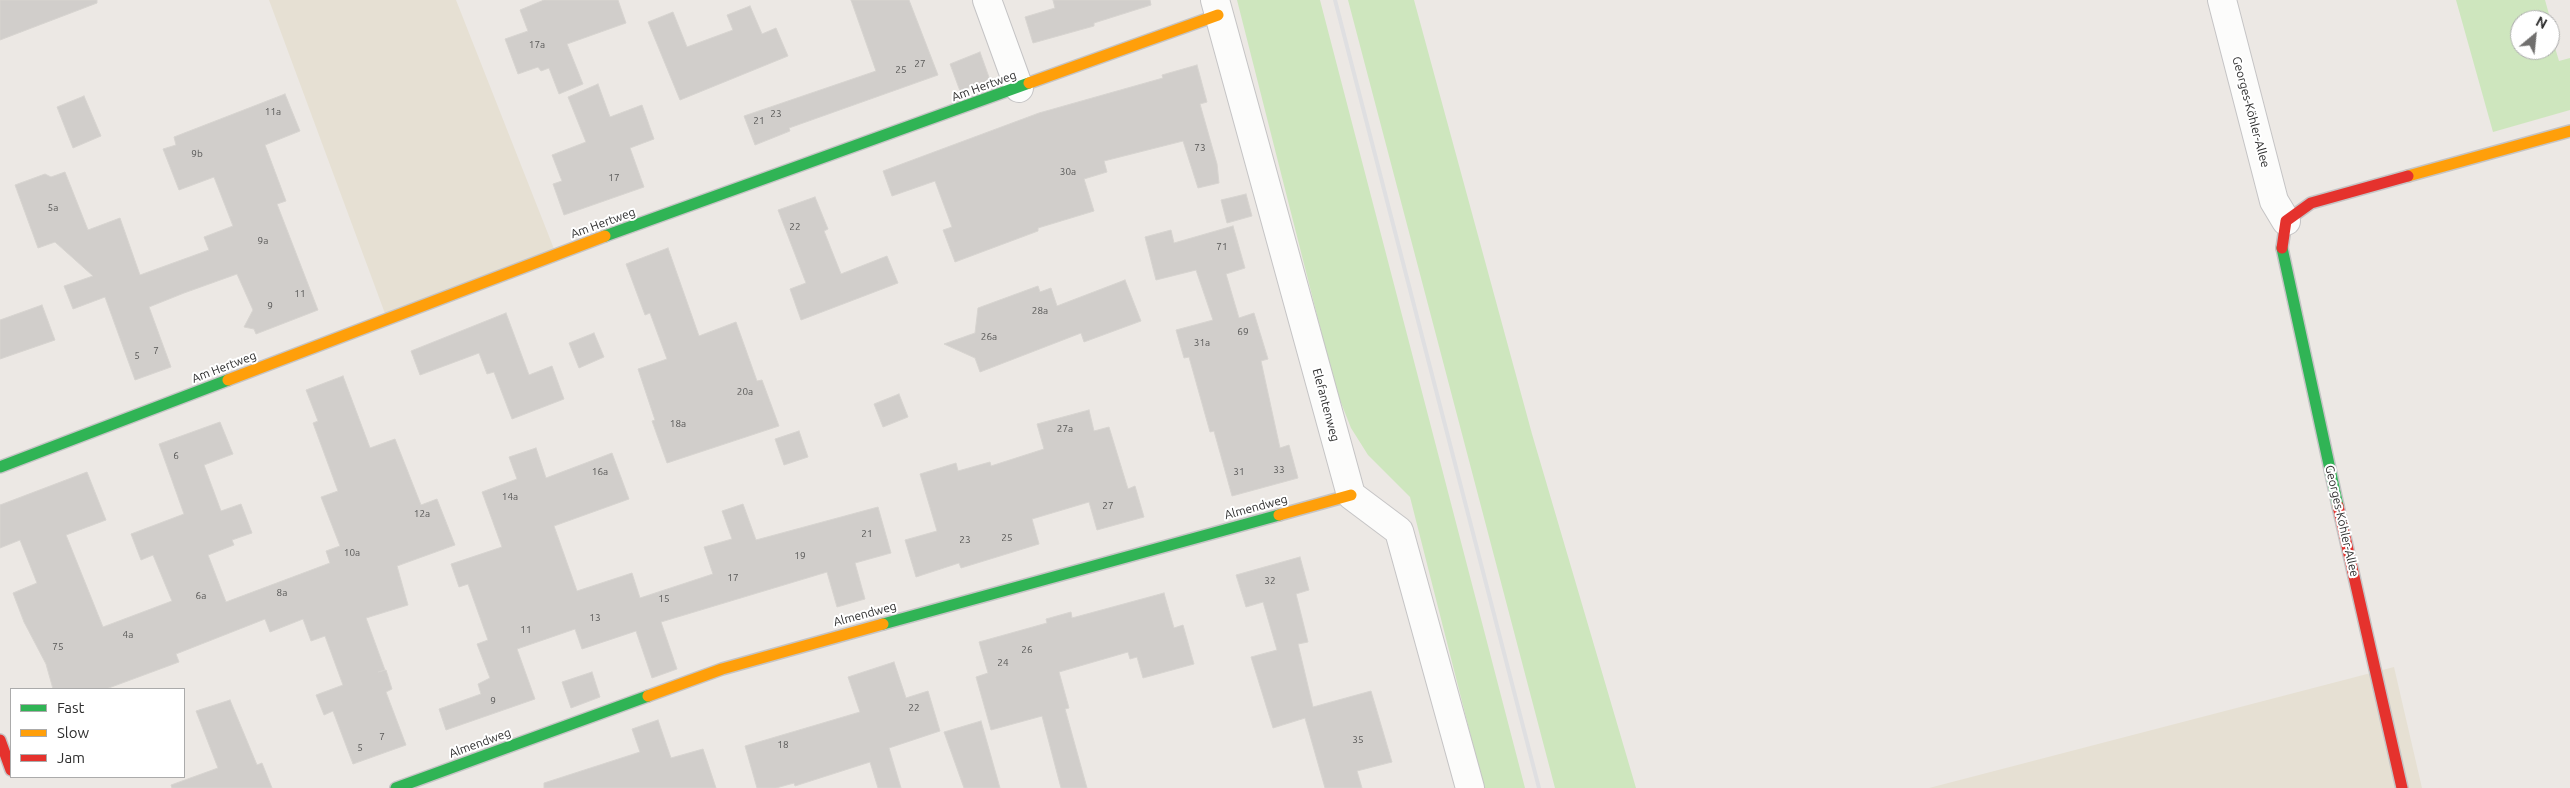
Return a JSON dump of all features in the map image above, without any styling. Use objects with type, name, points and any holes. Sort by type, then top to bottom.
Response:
[{"type":"street","points":[[987,0],[1019,88]]},
{"type":"street","name":"Georges-Köhler-Allee","points":[[2222,0],[2274,201],[2286,221],[2281,253],[2402,788]]},
{"type":"street","name":"Am Hertweg","points":[[0,467],[556,254],[1019,88],[1216,8]]},
{"type":"street","name":"Elefantenweg","points":[[1216,8],[1351,495]]},
{"type":"street","points":[[2286,221],[2311,203],[2570,131]]},
{"type":"street","points":[[1351,495],[1399,531],[1470,788]]},
{"type":"street","name":"Almendweg","points":[[396,788],[722,669],[1351,495]]},
{"type":"street","points":[[0,740],[10,767]]},
{"type":"shaded area","points":[[269,0],[456,0],[556,254],[387,319]]},
{"type":"shaded area","points":[[2394,667],[2422,788],[1929,788]]},
{"type":"green space","points":[[1237,0],[1320,0],[1525,788],[1484,788],[1410,497],[1368,455],[1351,428],[1336,390]]},
{"type":"green space","points":[[1348,0],[1414,0],[1532,434],[1636,788],[1555,788]]},
{"type":"green space","points":[[2456,0],[2545,0],[2548,10],[2510,10],[2510,60],[2559,61],[2570,58],[2570,110],[2493,132]]},
{"type":"building","points":[[0,0],[97,0],[97,3],[0,40]]},
{"type":"building","points":[[544,0],[618,0],[626,23],[567,44],[583,84],[559,94],[549,68],[541,71],[538,67],[518,74],[505,39],[528,31],[520,10]]},
{"type":"building","points":[[851,0],[909,0],[938,75],[789,128],[790,131],[755,145],[744,116],[876,71]]},
{"type":"building","points":[[1053,0],[1150,0],[1151,5],[1094,23],[1094,26],[1033,43],[1025,17],[1055,8]]},
{"type":"building","points":[[750,6],[762,34],[776,28],[788,56],[680,100],[648,22],[673,12],[687,47],[733,30],[727,15]]},
{"type":"building","points":[[980,52],[990,80],[960,91],[950,64]]},
{"type":"building","points":[[1197,65],[1207,102],[1200,104],[1217,164],[1219,183],[1198,188],[1183,141],[1104,161],[1107,172],[1084,179],[1094,211],[1038,228],[1038,231],[955,262],[943,230],[952,227],[935,181],[892,196],[883,171],[1039,113],[1163,78],[1162,75]]},
{"type":"building","points":[[598,84],[610,117],[642,105],[654,139],[630,148],[644,187],[564,215],[553,184],[562,181],[552,155],[586,142],[568,97]]},
{"type":"building","points":[[285,94],[300,131],[265,145],[286,201],[277,204],[318,310],[256,334],[254,329],[244,327],[253,310],[237,274],[184,293],[149,307],[171,367],[135,380],[105,297],[73,309],[64,286],[93,276],[55,242],[38,248],[15,185],[45,174],[51,177],[65,172],[88,230],[120,218],[140,275],[209,250],[204,237],[233,226],[214,177],[179,190],[163,149],[176,145],[174,137]]},
{"type":"building","points":[[84,96],[101,136],[73,148],[57,107]]},
{"type":"building","points":[[1246,194],[1252,216],[1227,223],[1221,200]]},
{"type":"building","points":[[815,197],[828,229],[824,231],[841,274],[887,256],[898,283],[801,320],[790,289],[806,283],[778,210]]},
{"type":"building","points":[[1233,226],[1245,268],[1226,274],[1239,318],[1254,313],[1268,359],[1261,361],[1280,448],[1289,445],[1298,478],[1232,496],[1214,431],[1210,432],[1189,357],[1184,358],[1176,330],[1213,320],[1196,270],[1156,280],[1145,237],[1171,230],[1174,243]]},
{"type":"building","points":[[668,248],[699,336],[736,322],[757,381],[762,380],[779,426],[667,463],[652,421],[655,420],[638,369],[667,359],[650,313],[645,315],[626,264]]},
{"type":"building","points":[[1125,280],[1141,321],[1084,342],[1081,333],[980,372],[975,358],[944,344],[975,333],[978,308],[1038,286],[1040,292],[1051,288],[1057,306]]},
{"type":"building","points":[[42,305],[55,340],[0,359],[0,320]]},
{"type":"building","points":[[506,313],[529,375],[552,366],[564,399],[512,419],[494,372],[487,374],[479,353],[420,375],[411,351]]},
{"type":"building","points":[[594,333],[604,357],[579,368],[569,343]]},
{"type":"building","points":[[343,376],[370,448],[395,439],[421,505],[437,499],[455,545],[397,566],[408,605],[366,618],[385,670],[378,672],[386,670],[392,689],[386,692],[406,745],[353,764],[333,711],[324,715],[316,695],[343,685],[325,636],[311,641],[303,619],[270,632],[265,619],[176,654],[179,662],[109,688],[53,688],[46,664],[24,622],[13,593],[37,583],[20,540],[0,548],[0,505],[87,472],[106,520],[66,535],[103,627],[172,601],[153,555],[141,560],[131,534],[184,514],[159,444],[220,422],[233,454],[204,465],[221,511],[241,504],[252,533],[232,540],[234,545],[208,555],[226,602],[330,563],[326,551],[340,546],[321,497],[338,491],[313,423],[318,421],[306,390]]},
{"type":"building","points":[[899,394],[908,417],[883,427],[874,404]]},
{"type":"building","points":[[1089,410],[1094,431],[1109,427],[1128,489],[1135,486],[1144,517],[1097,530],[1089,502],[1032,519],[1039,544],[961,568],[959,563],[916,577],[905,540],[937,531],[920,474],[956,463],[958,471],[990,462],[991,466],[1044,449],[1037,424]]},
{"type":"building","points":[[799,431],[808,457],[784,465],[775,439]]},
{"type":"building","points":[[536,448],[546,478],[612,453],[629,499],[554,526],[577,591],[632,573],[640,598],[713,574],[704,547],[732,539],[722,511],[743,504],[756,540],[878,507],[891,553],[855,563],[865,599],[837,607],[827,572],[661,622],[677,669],[652,678],[636,631],[582,649],[575,629],[517,649],[535,699],[446,730],[439,709],[481,694],[478,684],[490,678],[477,644],[488,640],[468,584],[459,587],[451,564],[502,547],[482,492],[517,479],[509,457]]},
{"type":"building","points":[[1300,557],[1309,590],[1296,594],[1308,642],[1298,644],[1313,707],[1371,691],[1392,762],[1357,771],[1362,788],[1325,788],[1305,718],[1273,728],[1251,657],[1277,650],[1263,602],[1246,607],[1236,575]]},
{"type":"building","points":[[1164,593],[1174,628],[1183,625],[1194,664],[1143,678],[1137,657],[1130,659],[1128,652],[1059,672],[1069,708],[1065,709],[1087,788],[1061,788],[1042,716],[991,730],[976,677],[988,673],[979,642],[1047,623],[1046,619],[1071,612],[1072,618]]},
{"type":"building","points":[[894,662],[906,698],[928,691],[940,731],[889,748],[901,788],[878,788],[870,762],[795,786],[794,783],[776,788],[757,788],[745,746],[860,712],[848,677]]},
{"type":"building","points":[[592,672],[600,697],[571,708],[562,682]]},
{"type":"building","points":[[230,700],[257,765],[262,763],[272,788],[172,788],[171,785],[218,768],[196,711]]},
{"type":"building","points":[[658,720],[671,758],[703,749],[716,788],[544,788],[544,783],[640,752],[632,729]]},
{"type":"building","points":[[981,721],[1000,788],[964,788],[944,732]]},
{"type":"railway","points":[[1335,0],[1539,788]]},
{"type":"traffic: fast","points":[[605,236],[1029,83]]},
{"type":"traffic: fast","points":[[2282,248],[2338,506]]},
{"type":"traffic: fast","points":[[0,467],[228,380]]},
{"type":"traffic: fast","points":[[883,624],[1279,515]]},
{"type":"traffic: fast","points":[[396,788],[648,696]]},
{"type":"traffic: slow","points":[[1029,83],[1218,15]]},
{"type":"traffic: slow","points":[[2408,176],[2570,131]]},
{"type":"traffic: slow","points":[[228,380],[605,236]]},
{"type":"traffic: slow","points":[[1279,515],[1351,495]]},
{"type":"traffic: slow","points":[[648,696],[722,669],[883,624]]},
{"type":"traffic: jam","points":[[2282,248],[2286,221],[2311,203],[2408,176]]},
{"type":"traffic: jam","points":[[2338,506],[2402,788]]},
{"type":"traffic: jam","points":[[0,740],[10,767]]}]
